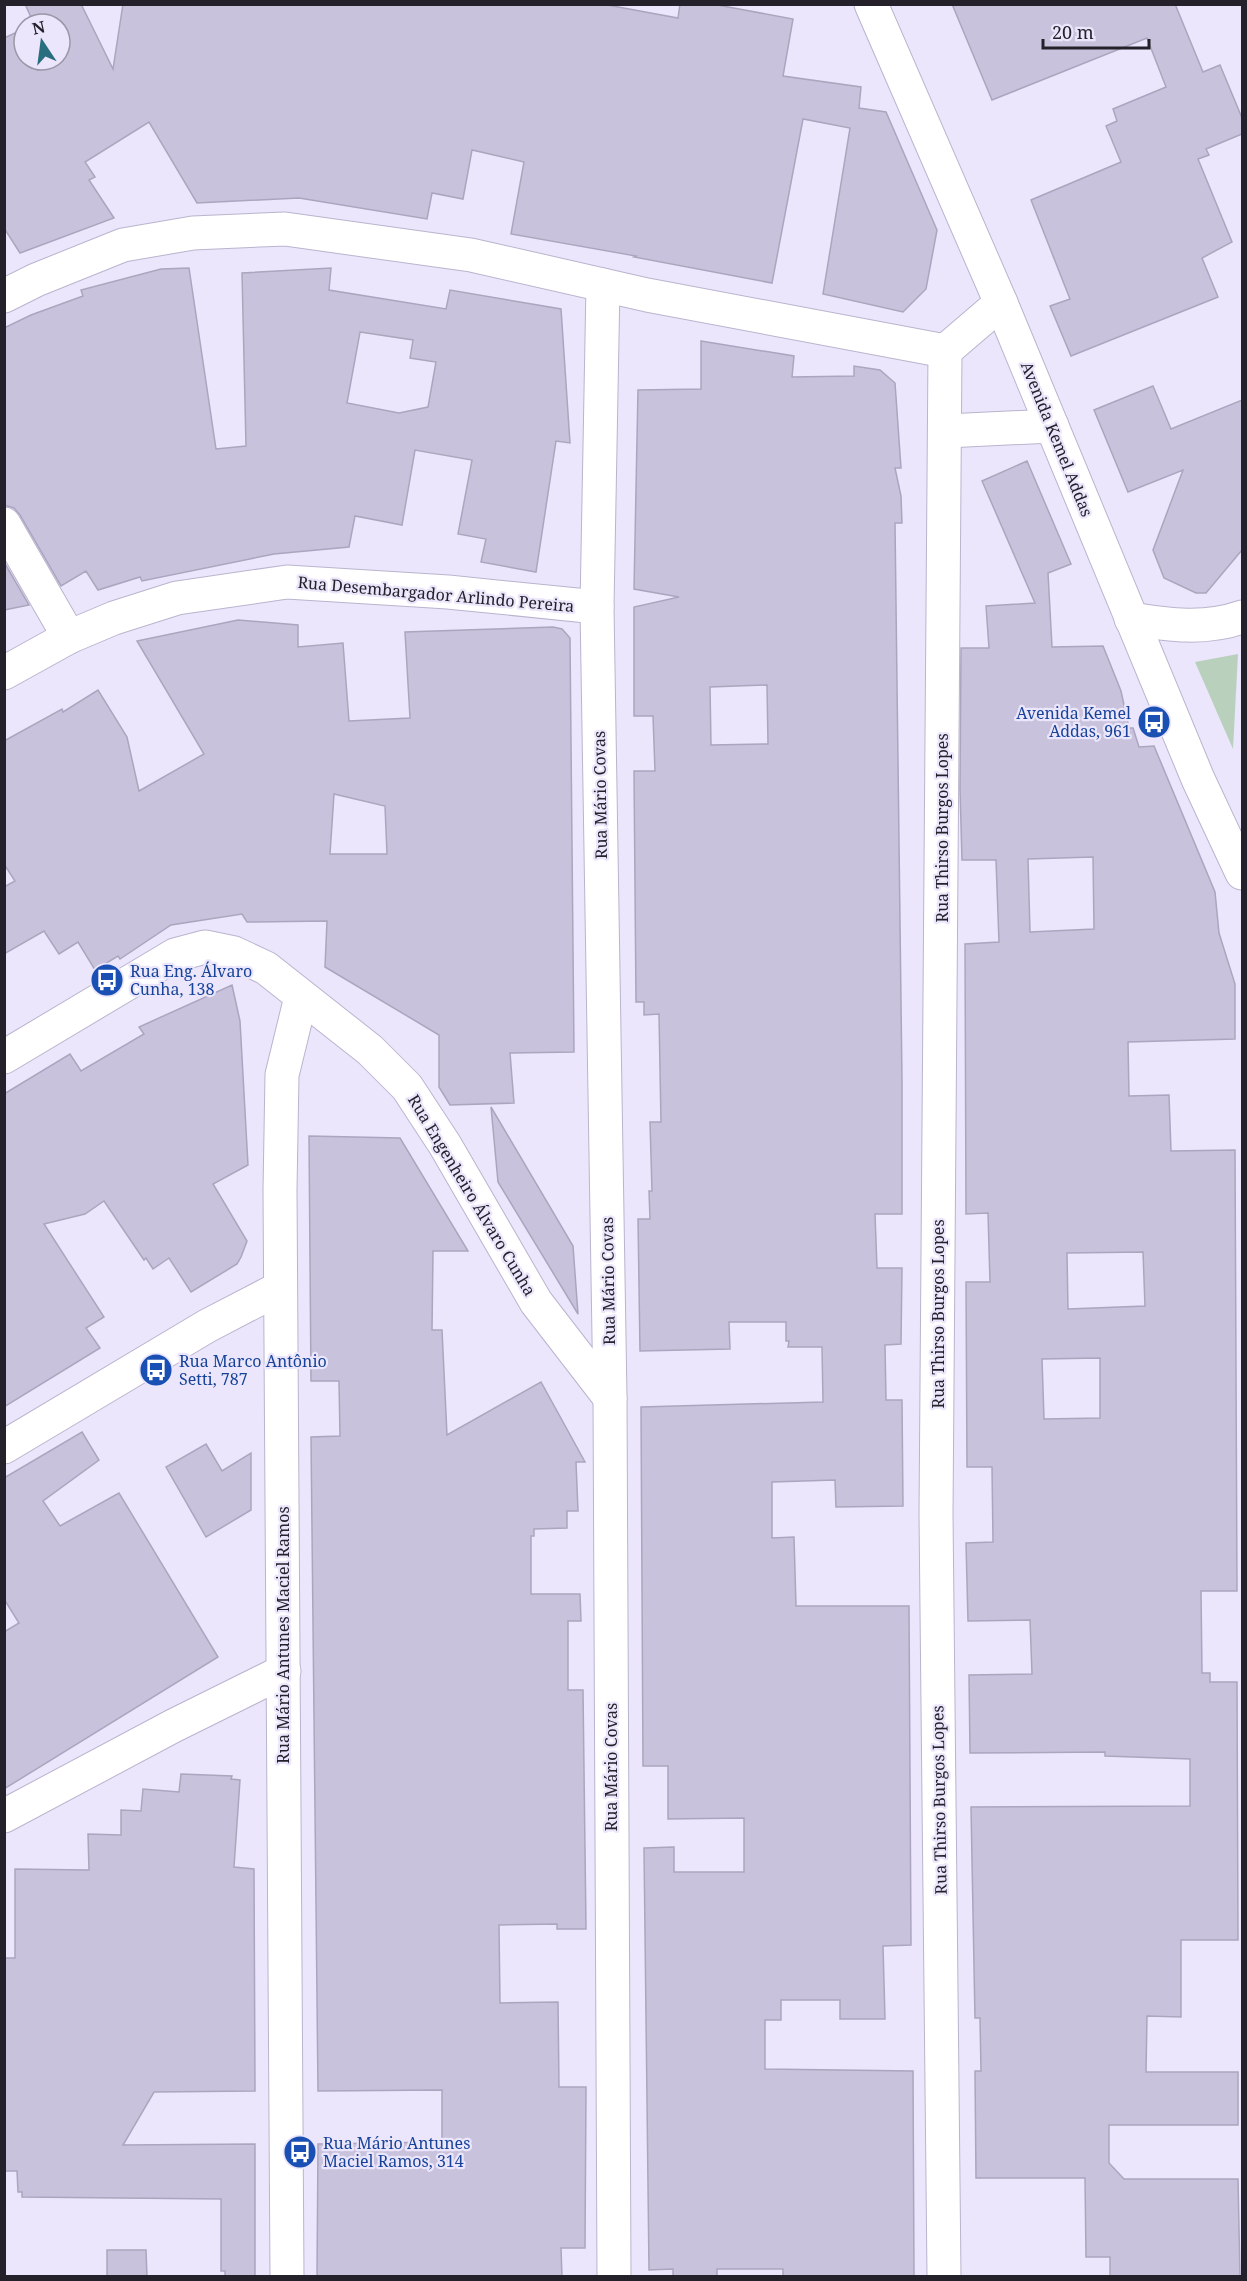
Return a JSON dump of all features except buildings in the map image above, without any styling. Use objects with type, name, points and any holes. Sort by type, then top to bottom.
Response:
[{"type":"street","name":"Avenida Kemel Addas","points":[[871,4],[1002,303],[1198,779],[1242,873]]},
{"type":"street","points":[[4,296],[36,280],[123,245],[194,233],[285,229],[471,255],[603,285],[945,351],[1002,303]]},
{"type":"street","name":"Rua Mário Covas","points":[[603,285],[597,607],[610,1398],[614,2277]]},
{"type":"street","name":"Rua Thirso Burgos Lopes","points":[[944,2277],[936,1514],[945,351]]},
{"type":"street","points":[[946,431],[1052,426]]},
{"type":"street","points":[[4,524],[69,637]]},
{"type":"street","name":"Rua Desembargador Arlindo Pereira","points":[[4,673],[69,637],[114,618],[177,598],[287,582],[448,592],[597,607]]},
{"type":"street","points":[[1131,619],[1172,626],[1209,626],[1242,617]]},
{"type":"street","name":"Rua Engenheiro Álvaro Cunha","points":[[4,1057],[176,955],[205,947],[234,953],[266,968],[370,1050],[407,1087],[445,1145],[536,1302],[610,1398]]},
{"type":"street","name":"Rua Mário Antunes Maciel Ramos","points":[[287,2277],[280,1288],[282,1075],[301,997]]},
{"type":"street","points":[[4,1447],[207,1326],[280,1288]]},
{"type":"street","points":[[4,1816],[173,1726],[284,1671]]},
{"type":"green space","points":[[1238,654],[1233,749],[1195,662]]},
{"type":"place","name":"Avenida Kemel Addas, 961","points":[[1154,722]]},
{"type":"place","name":"Rua Eng. Álvaro Cunha, 138","points":[[107,980]]},
{"type":"place","name":"Rua Marco Antônio Setti, 787","points":[[156,1370]]},
{"type":"place","name":"Rua Mário Antunes Maciel Ramos, 314","points":[[300,2152]]}]
